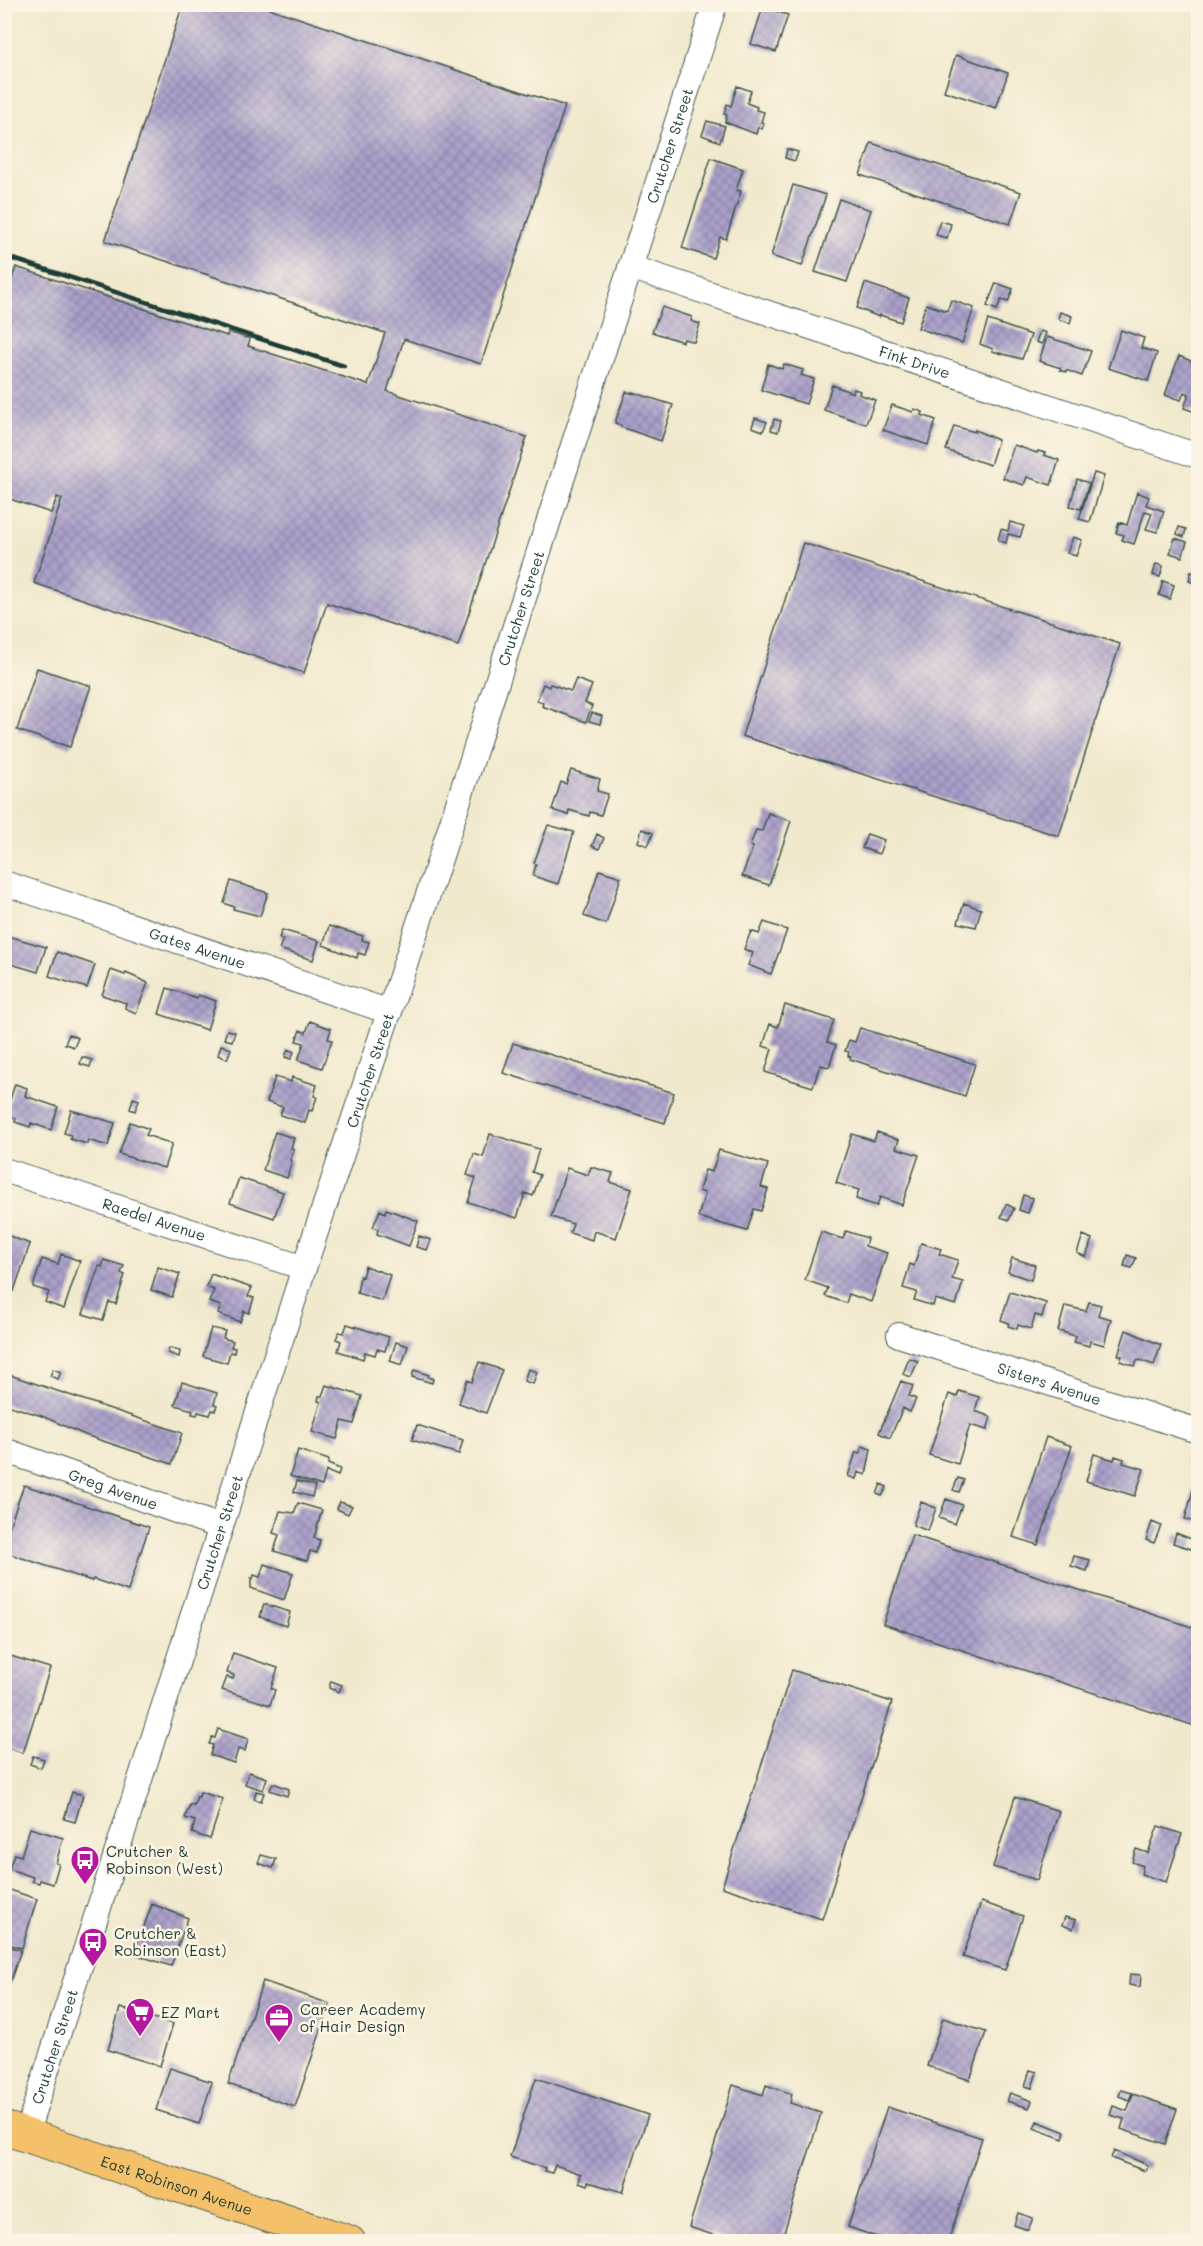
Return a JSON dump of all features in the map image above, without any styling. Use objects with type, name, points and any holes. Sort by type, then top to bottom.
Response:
[{"type":"highway","name":"East Robinson Avenue","points":[[15,2131],[349,2241]]},
{"type":"street","name":"Crutcher Street","points":[[15,2131],[221,1527],[304,1268],[390,1012],[715,4]]},
{"type":"street","name":"Fink Drive","points":[[630,267],[1198,456]]},
{"type":"street","name":"Gates Avenue","points":[[4,883],[390,1012]]},
{"type":"street","name":"Raedel Avenue","points":[[4,1170],[304,1268]]},
{"type":"street","name":"Sisters Avenue","points":[[899,1335],[1198,1431]]},
{"type":"street","name":"Greg Avenue","points":[[4,1450],[221,1527]]},
{"type":"building","points":[[183,4],[256,4],[565,106],[481,364],[404,339],[387,391],[527,437],[458,646],[327,603],[304,673],[34,583],[62,499],[57,497],[51,513],[4,497],[4,302],[16,267],[227,336],[228,332],[250,339],[248,346],[368,385],[385,333],[105,241]]},
{"type":"building","points":[[763,7],[788,15],[776,52],[751,44]]},
{"type":"building","points":[[956,55],[1008,73],[996,108],[944,91]]},
{"type":"building","points":[[737,86],[751,91],[747,103],[757,107],[756,110],[764,112],[761,122],[764,123],[762,129],[758,127],[756,134],[725,122],[727,115],[724,114],[727,104],[731,106]]},
{"type":"building","points":[[707,121],[725,126],[720,142],[702,135]]},
{"type":"building","points":[[871,143],[1021,192],[1010,224],[860,175]]},
{"type":"building","points":[[787,149],[798,152],[795,161],[785,158]]},
{"type":"building","points":[[711,158],[743,169],[736,190],[741,191],[726,239],[720,237],[713,258],[682,248]]},
{"type":"building","points":[[793,185],[826,195],[802,266],[771,256]]},
{"type":"building","points":[[839,199],[871,210],[847,282],[815,272]]},
{"type":"building","points":[[940,221],[951,224],[947,238],[936,235]]},
{"type":"building","points":[[865,283],[909,298],[901,322],[880,315],[879,317],[857,308]]},
{"type":"building","points":[[996,283],[1013,289],[1008,302],[1001,300],[997,310],[987,306]]},
{"type":"building","points":[[951,300],[974,308],[962,343],[918,328],[926,304],[947,311]]},
{"type":"building","points":[[662,307],[692,317],[691,321],[700,324],[694,342],[684,339],[683,342],[652,332]]},
{"type":"building","points":[[1060,312],[1072,316],[1070,323],[1058,319]]},
{"type":"building","points":[[988,320],[1031,335],[1022,359],[992,351],[993,349],[980,344]]},
{"type":"building","points":[[1121,330],[1144,338],[1141,348],[1157,353],[1148,381],[1108,368]]},
{"type":"building","points":[[1040,331],[1046,333],[1042,344],[1036,342]]},
{"type":"building","points":[[1047,337],[1091,351],[1082,376],[1039,361]]},
{"type":"building","points":[[1179,356],[1198,364],[1198,413],[1184,408],[1189,394],[1184,392],[1181,400],[1165,395]]},
{"type":"building","points":[[768,364],[782,369],[784,364],[803,370],[801,375],[814,379],[806,404],[761,390]]},
{"type":"building","points":[[832,385],[853,393],[854,389],[860,391],[859,394],[875,400],[866,424],[824,410]]},
{"type":"building","points":[[626,392],[673,405],[661,441],[615,423]]},
{"type":"building","points":[[892,405],[913,412],[914,409],[923,412],[922,415],[936,420],[928,445],[883,430]]},
{"type":"building","points":[[755,418],[767,422],[763,431],[752,427]]},
{"type":"building","points":[[774,419],[781,421],[778,432],[771,430]]},
{"type":"building","points":[[954,426],[975,432],[975,430],[998,440],[990,465],[946,450]]},
{"type":"building","points":[[1014,445],[1037,453],[1038,451],[1045,453],[1044,455],[1059,460],[1051,485],[1027,477],[1024,485],[1003,478]]},
{"type":"building","points":[[1094,473],[1104,476],[1090,522],[1079,519]]},
{"type":"building","points":[[1077,479],[1089,483],[1081,509],[1070,506]]},
{"type":"building","points":[[1137,492],[1149,497],[1146,505],[1164,511],[1157,532],[1146,529],[1152,513],[1145,511],[1134,544],[1122,540],[1124,535],[1116,533],[1119,522],[1127,525]]},
{"type":"building","points":[[1010,522],[1024,526],[1020,537],[1008,534],[1006,543],[998,540],[1001,529],[1008,531]]},
{"type":"building","points":[[1179,527],[1186,529],[1184,537],[1177,534]]},
{"type":"building","points":[[1073,537],[1082,540],[1076,556],[1067,553]]},
{"type":"building","points":[[1175,538],[1187,542],[1182,557],[1170,553]]},
{"type":"building","points":[[803,543],[1120,644],[1059,836],[742,736]]},
{"type":"building","points":[[1156,564],[1163,566],[1160,577],[1153,575]]},
{"type":"building","points":[[1191,572],[1198,573],[1195,583],[1189,581]]},
{"type":"building","points":[[1163,581],[1174,585],[1170,599],[1159,595]]},
{"type":"building","points":[[37,668],[91,686],[70,747],[17,730]]},
{"type":"building","points":[[576,679],[592,685],[585,703],[592,706],[586,722],[542,706],[543,703],[537,700],[543,684],[571,691]]},
{"type":"building","points":[[592,713],[602,716],[600,724],[589,721]]},
{"type":"building","points":[[571,770],[600,779],[597,791],[608,794],[601,815],[590,812],[589,816],[569,810],[568,815],[552,810],[561,782],[566,784]]},
{"type":"building","points":[[768,813],[791,821],[769,885],[742,876],[753,847],[750,846],[756,830],[762,831]]},
{"type":"building","points":[[548,825],[574,832],[558,884],[533,876],[536,864],[534,863]]},
{"type":"building","points":[[642,829],[653,833],[648,846],[638,842]]},
{"type":"building","points":[[597,834],[604,838],[599,849],[592,846]]},
{"type":"building","points":[[867,834],[884,840],[879,854],[862,848]]},
{"type":"building","points":[[599,870],[621,877],[606,924],[584,916]]},
{"type":"building","points":[[231,881],[268,893],[260,916],[233,909],[234,907],[224,903]]},
{"type":"building","points":[[964,903],[981,909],[976,927],[958,923]]},
{"type":"building","points":[[764,922],[787,930],[771,974],[748,965],[753,953],[744,949],[751,931],[759,934]]},
{"type":"building","points":[[329,926],[363,936],[362,940],[369,942],[365,955],[358,953],[357,958],[323,945]]},
{"type":"building","points":[[282,930],[319,941],[313,960],[279,949],[283,939],[279,938]]},
{"type":"building","points":[[8,936],[46,947],[38,972],[4,962],[4,946]]},
{"type":"building","points":[[57,952],[95,965],[87,988],[49,976]]},
{"type":"building","points":[[111,970],[125,975],[126,973],[148,983],[136,1013],[125,1008],[126,1003],[102,995]]},
{"type":"building","points":[[167,988],[197,998],[198,995],[216,1001],[207,1030],[159,1014]]},
{"type":"building","points":[[785,1005],[834,1020],[827,1042],[836,1045],[829,1067],[820,1065],[813,1087],[765,1072],[772,1049],[763,1046],[770,1024],[778,1027]]},
{"type":"building","points":[[310,1021],[331,1029],[328,1039],[332,1040],[322,1068],[298,1060],[304,1043],[296,1041],[300,1030],[306,1033]]},
{"type":"building","points":[[860,1028],[975,1064],[965,1096],[850,1059],[849,1052],[845,1051],[849,1040],[855,1042]]},
{"type":"building","points":[[227,1030],[235,1032],[232,1041],[224,1039]]},
{"type":"building","points":[[69,1034],[78,1038],[74,1047],[65,1044]]},
{"type":"building","points":[[513,1043],[674,1093],[665,1123],[503,1073]]},
{"type":"building","points":[[221,1045],[231,1049],[227,1059],[218,1055]]},
{"type":"building","points":[[288,1049],[294,1052],[291,1059],[285,1057]]},
{"type":"building","points":[[82,1057],[92,1060],[90,1067],[80,1064]]},
{"type":"building","points":[[275,1077],[291,1082],[292,1077],[317,1085],[314,1096],[317,1097],[312,1111],[309,1110],[305,1123],[280,1115],[283,1107],[267,1102]]},
{"type":"building","points":[[15,1084],[27,1088],[25,1096],[58,1107],[51,1130],[31,1123],[30,1127],[15,1122],[16,1118],[5,1115]]},
{"type":"building","points":[[133,1098],[139,1100],[135,1111],[130,1109]]},
{"type":"building","points":[[71,1110],[115,1123],[108,1146],[88,1140],[87,1144],[70,1139],[71,1135],[64,1133]]},
{"type":"building","points":[[130,1122],[149,1129],[146,1135],[172,1144],[164,1168],[119,1154]]},
{"type":"building","points":[[275,1132],[294,1138],[291,1148],[294,1149],[290,1160],[292,1161],[287,1178],[263,1170]]},
{"type":"building","points":[[877,1132],[899,1140],[896,1148],[919,1155],[902,1205],[880,1197],[877,1206],[856,1199],[859,1190],[836,1183],[852,1134],[874,1141]]},
{"type":"building","points":[[490,1134],[539,1149],[532,1172],[540,1175],[533,1196],[525,1193],[517,1218],[468,1202],[476,1178],[467,1175],[474,1154],[483,1157]]},
{"type":"building","points":[[719,1150],[768,1164],[761,1187],[768,1189],[761,1211],[754,1209],[747,1231],[698,1217],[705,1193],[699,1191],[705,1170],[712,1172]]},
{"type":"building","points":[[591,1167],[613,1173],[610,1182],[632,1189],[616,1238],[594,1231],[592,1240],[570,1233],[573,1224],[551,1217],[567,1168],[588,1175]]},
{"type":"building","points":[[239,1178],[283,1192],[274,1218],[230,1203]]},
{"type":"building","points":[[1023,1195],[1033,1198],[1028,1213],[1019,1210]]},
{"type":"building","points":[[1006,1204],[1014,1208],[1009,1220],[1001,1217]]},
{"type":"building","points":[[386,1209],[418,1221],[409,1246],[377,1234],[378,1229],[373,1227],[380,1210],[385,1213]]},
{"type":"building","points":[[846,1231],[867,1238],[865,1246],[887,1253],[871,1302],[849,1294],[846,1303],[825,1296],[828,1288],[805,1280],[821,1232],[843,1239]]},
{"type":"building","points":[[4,1234],[30,1244],[14,1291],[4,1288]]},
{"type":"building","points":[[1083,1235],[1092,1239],[1086,1257],[1077,1253]]},
{"type":"building","points":[[419,1236],[431,1240],[427,1250],[416,1247]]},
{"type":"building","points":[[921,1243],[941,1249],[939,1254],[958,1260],[952,1279],[963,1282],[956,1305],[935,1299],[933,1306],[914,1300],[917,1292],[903,1288],[910,1264],[914,1266]]},
{"type":"building","points":[[61,1254],[80,1261],[64,1309],[45,1302],[49,1292],[33,1287],[42,1259],[58,1264]]},
{"type":"building","points":[[1127,1255],[1136,1258],[1132,1268],[1124,1266]]},
{"type":"building","points":[[1012,1258],[1035,1265],[1031,1280],[1008,1272]]},
{"type":"building","points":[[104,1260],[124,1266],[121,1273],[125,1275],[116,1304],[109,1302],[103,1320],[83,1314],[99,1266],[102,1267]]},
{"type":"building","points":[[365,1266],[390,1275],[382,1301],[357,1293],[360,1276],[362,1277]]},
{"type":"building","points":[[158,1267],[180,1274],[172,1297],[151,1290]]},
{"type":"building","points":[[211,1274],[252,1288],[248,1296],[254,1298],[249,1313],[244,1311],[240,1322],[218,1314],[221,1306],[209,1302],[214,1290],[206,1287]]},
{"type":"building","points":[[1010,1292],[1046,1303],[1042,1317],[1035,1315],[1031,1329],[1018,1325],[1017,1329],[1001,1320]]},
{"type":"building","points":[[1089,1302],[1101,1305],[1098,1315],[1111,1319],[1104,1345],[1090,1341],[1089,1346],[1074,1342],[1076,1336],[1058,1331],[1065,1306],[1086,1311]]},
{"type":"building","points":[[347,1324],[389,1337],[385,1351],[377,1349],[375,1355],[365,1352],[363,1359],[338,1351],[341,1341],[336,1339],[339,1332],[344,1333]]},
{"type":"building","points":[[211,1328],[225,1331],[223,1338],[233,1341],[231,1347],[235,1348],[234,1353],[230,1352],[227,1363],[203,1356]]},
{"type":"building","points":[[1126,1330],[1161,1345],[1154,1365],[1140,1360],[1135,1366],[1120,1361],[1122,1356],[1118,1355]]},
{"type":"building","points":[[396,1342],[408,1346],[402,1365],[390,1361]]},
{"type":"building","points":[[169,1348],[180,1351],[179,1357],[168,1353]]},
{"type":"building","points":[[909,1358],[918,1361],[911,1377],[903,1374]]},
{"type":"building","points":[[479,1362],[502,1370],[486,1413],[459,1403],[467,1380],[472,1382]]},
{"type":"building","points":[[53,1369],[61,1372],[58,1379],[50,1376]]},
{"type":"building","points":[[528,1369],[537,1372],[533,1384],[524,1381]]},
{"type":"building","points":[[414,1370],[429,1375],[428,1377],[433,1379],[432,1383],[412,1377]]},
{"type":"building","points":[[4,1373],[182,1433],[172,1464],[85,1435],[42,1416],[4,1404]]},
{"type":"building","points":[[901,1381],[913,1386],[909,1396],[916,1399],[910,1412],[903,1408],[890,1438],[879,1433]]},
{"type":"building","points":[[182,1382],[217,1393],[215,1411],[212,1410],[210,1415],[198,1412],[197,1415],[192,1414],[193,1410],[175,1405]]},
{"type":"building","points":[[326,1385],[362,1396],[354,1424],[342,1421],[337,1439],[312,1432],[321,1402],[318,1401],[319,1396],[322,1396]]},
{"type":"building","points":[[959,1391],[979,1397],[975,1411],[991,1417],[987,1430],[970,1425],[958,1464],[929,1455],[949,1394],[957,1397]]},
{"type":"building","points":[[417,1425],[463,1440],[459,1454],[412,1440]]},
{"type":"building","points":[[1046,1437],[1072,1446],[1038,1545],[1013,1537]]},
{"type":"building","points":[[862,1446],[871,1449],[866,1475],[858,1472],[856,1479],[848,1476],[856,1452],[860,1453]]},
{"type":"building","points":[[298,1450],[329,1460],[328,1464],[340,1469],[338,1476],[326,1471],[322,1486],[290,1476]]},
{"type":"building","points":[[1094,1454],[1114,1460],[1115,1456],[1124,1459],[1123,1463],[1144,1469],[1135,1496],[1086,1481]]},
{"type":"building","points":[[958,1478],[964,1480],[959,1492],[953,1490]]},
{"type":"building","points":[[297,1481],[315,1486],[312,1497],[294,1492]]},
{"type":"building","points":[[1195,1483],[1198,1484],[1198,1523],[1185,1519]]},
{"type":"building","points":[[881,1484],[887,1487],[882,1496],[877,1494]]},
{"type":"building","points":[[24,1485],[149,1527],[128,1591],[4,1552],[4,1541]]},
{"type":"building","points":[[946,1499],[962,1505],[955,1524],[939,1518]]},
{"type":"building","points":[[340,1502],[352,1506],[348,1514],[337,1509]]},
{"type":"building","points":[[921,1502],[936,1508],[928,1531],[913,1525]]},
{"type":"building","points":[[298,1503],[322,1510],[314,1538],[320,1540],[317,1553],[310,1551],[307,1561],[274,1551],[279,1535],[273,1533],[280,1511],[294,1513]]},
{"type":"building","points":[[1152,1522],[1161,1526],[1154,1543],[1146,1540]]},
{"type":"building","points":[[1176,1533],[1194,1540],[1191,1549],[1173,1543]]},
{"type":"building","points":[[912,1535],[1198,1629],[1198,1727],[883,1624]]},
{"type":"building","points":[[1074,1556],[1090,1560],[1087,1571],[1071,1566]]},
{"type":"building","points":[[264,1564],[293,1573],[284,1600],[251,1588],[251,1578],[253,1579],[254,1575],[260,1577]]},
{"type":"building","points":[[264,1604],[290,1612],[286,1626],[260,1617]]},
{"type":"building","points":[[233,1653],[278,1668],[271,1688],[275,1690],[270,1705],[222,1690],[227,1677],[233,1679],[234,1675],[227,1673]]},
{"type":"building","points":[[4,1654],[50,1668],[23,1753],[4,1747]]},
{"type":"building","points":[[792,1670],[892,1702],[822,1919],[722,1887]]},
{"type":"building","points":[[331,1681],[342,1685],[339,1692],[329,1688]]},
{"type":"building","points":[[218,1729],[248,1739],[245,1751],[238,1749],[234,1763],[210,1755],[213,1745],[209,1744],[212,1737],[215,1738]]},
{"type":"building","points":[[33,1756],[44,1759],[41,1768],[30,1764]]},
{"type":"building","points":[[249,1772],[267,1778],[263,1790],[245,1784]]},
{"type":"building","points":[[273,1783],[289,1789],[287,1796],[270,1790]]},
{"type":"building","points":[[256,1791],[264,1793],[261,1801],[254,1799]]},
{"type":"building","points":[[72,1792],[83,1795],[75,1822],[64,1819]]},
{"type":"building","points":[[200,1792],[223,1799],[210,1839],[192,1833],[195,1821],[185,1818],[190,1804],[194,1805]]},
{"type":"building","points":[[1015,1797],[1059,1811],[1037,1880],[993,1867]]},
{"type":"building","points":[[1158,1826],[1182,1834],[1166,1882],[1141,1874],[1143,1866],[1132,1862],[1136,1849],[1148,1853]]},
{"type":"building","points":[[30,1828],[63,1838],[53,1884],[40,1880],[39,1883],[32,1881],[33,1877],[9,1869],[14,1854],[21,1856]]},
{"type":"building","points":[[261,1855],[276,1859],[273,1868],[258,1863]]},
{"type":"building","points":[[4,1888],[37,1899],[22,1948],[4,1943]]},
{"type":"building","points":[[981,1902],[1023,1916],[1005,1970],[963,1957]]},
{"type":"building","points":[[152,1904],[188,1918],[171,1966],[134,1954]]},
{"type":"building","points":[[1065,1917],[1076,1920],[1073,1929],[1062,1925]]},
{"type":"building","points":[[4,1945],[21,1950],[5,1997],[4,1997]]},
{"type":"building","points":[[1130,1974],[1141,1975],[1140,1987],[1129,1985]]},
{"type":"building","name":"Career Academy of Hair Design","points":[[263,1981],[330,2004],[295,2107],[228,2084]]},
{"type":"building","name":"EZ Mart","points":[[120,2008],[173,2024],[160,2066],[108,2050]]},
{"type":"building","points":[[943,2018],[986,2032],[970,2080],[927,2066]]},
{"type":"building","points":[[170,2068],[212,2082],[199,2124],[156,2110]]},
{"type":"building","points":[[1030,2070],[1037,2072],[1032,2088],[1025,2086]]},
{"type":"building","points":[[536,2078],[648,2115],[623,2192],[588,2182],[587,2185],[579,2182],[581,2174],[555,2165],[552,2173],[544,2171],[545,2168],[510,2157]]},
{"type":"building","points":[[733,2085],[763,2095],[766,2085],[792,2094],[790,2103],[821,2113],[781,2242],[734,2242],[689,2227]]},
{"type":"building","points":[[1121,2090],[1132,2093],[1129,2100],[1119,2096]]},
{"type":"building","points":[[1010,2093],[1032,2101],[1029,2108],[1007,2101]]},
{"type":"building","points":[[1133,2094],[1177,2109],[1165,2144],[1121,2129],[1124,2119],[1110,2115],[1113,2106],[1127,2111]]},
{"type":"building","points":[[887,2107],[982,2138],[948,2242],[891,2242],[848,2227]]},
{"type":"building","points":[[1037,2121],[1065,2132],[1063,2139],[1034,2128]]},
{"type":"building","points":[[1114,2151],[1148,2165],[1145,2171],[1111,2158]]},
{"type":"building","points":[[1018,2213],[1033,2218],[1028,2230],[1014,2225]]},
{"type":"railway","points":[[4,256],[344,366]]},
{"type":"place","name":"Crutcher & Robinson (West)","points":[[85,1886]]},
{"type":"place","name":"Crutcher & Robinson (East)","points":[[93,1968]]},
{"type":"place","name":"EZ Mart","points":[[140,2038]]},
{"type":"place","name":"Career Academy of Hair Design","points":[[279,2044]]}]
